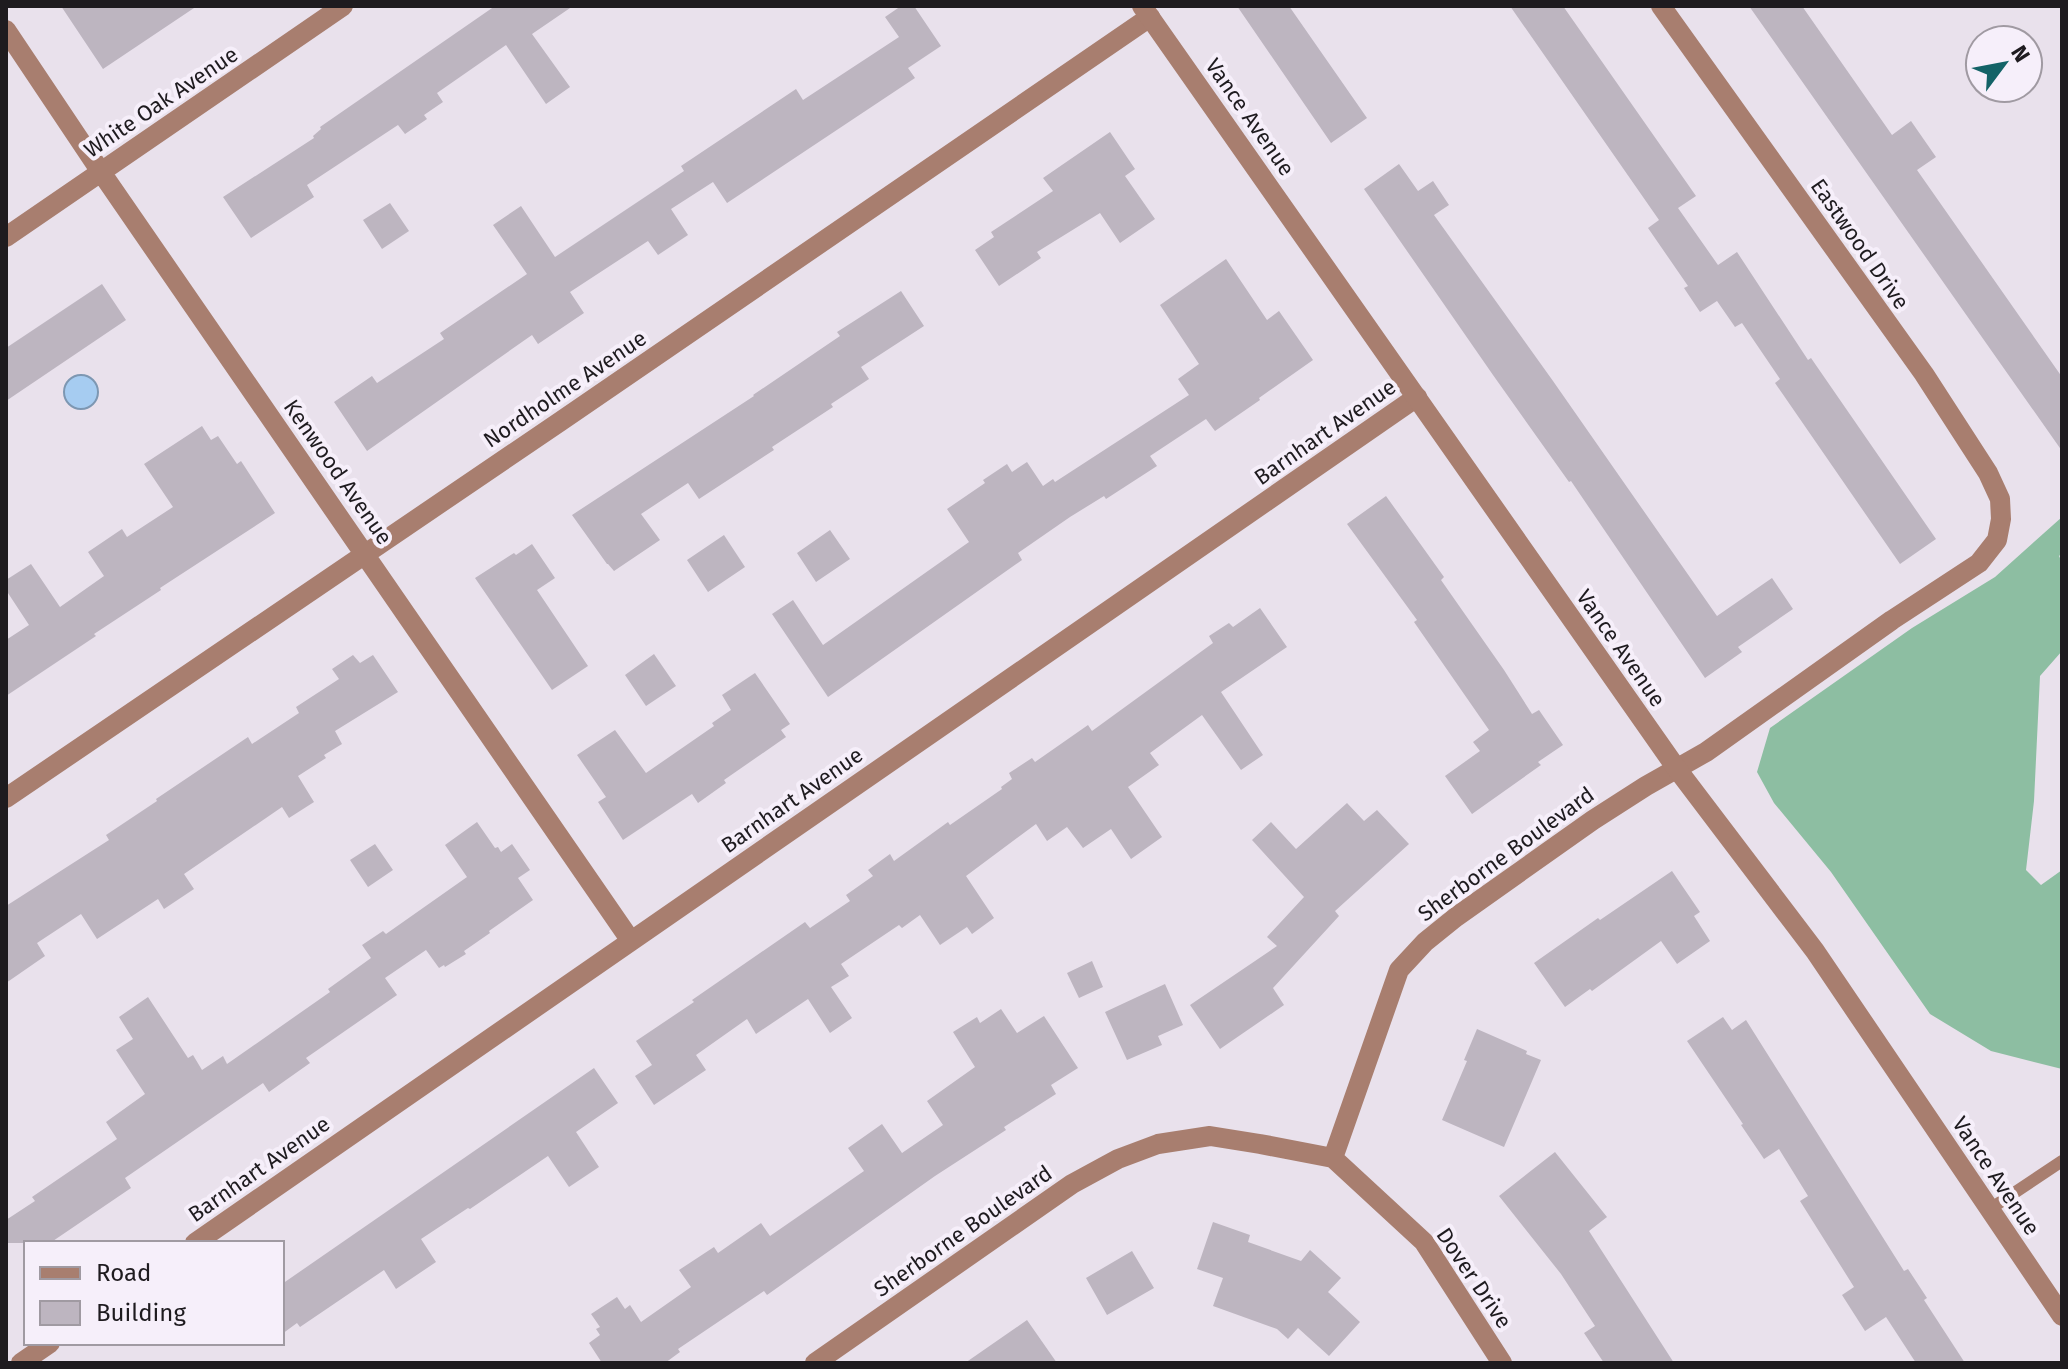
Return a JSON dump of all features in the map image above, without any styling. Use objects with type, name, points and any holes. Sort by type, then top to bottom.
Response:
[{"type":"street","name":"White Oak Avenue","points":[[6,237],[343,6]]},
{"type":"street","name":"Eastwood Drive","points":[[1661,6],[1924,374],[1988,473],[2000,499],[2001,519]]},
{"type":"street","name":"Vance Avenue","points":[[1146,11],[1677,769],[1815,951],[2062,1316]]},
{"type":"street","name":"Nordholme Avenue","points":[[6,798],[365,555],[1146,11]]},
{"type":"street","name":"Kenwood Avenue","points":[[6,30],[631,941]]},
{"type":"street","name":"Barnhart Avenue","points":[[198,1241],[1417,397]]},
{"type":"street","name":"Sherborne Boulevard","points":[[815,1363],[1072,1184],[1118,1159],[1158,1144],[1210,1136],[1333,1158],[1399,970],[1425,942],[1593,820],[1706,752],[1892,620],[1979,563],[1997,540],[2001,519]]},
{"type":"street","name":"Dover Drive","points":[[1333,1158],[1424,1242],[1502,1363]]},
{"type":"street","points":[[21,1363],[47,1345]]},
{"type":"lane","points":[[1990,1209],[2062,1161]]},
{"type":"green space","points":[[2062,517],[2062,553],[2059,556],[2062,562],[2062,651],[2040,676],[2034,801],[2026,870],[2041,885],[2062,870],[2062,1069],[1991,1051],[1930,1014],[1831,872],[1774,803],[1757,772],[1770,728],[1912,628],[1995,577]]},
{"type":"water","points":[[81,375],[93,380],[98,392],[93,404],[81,409],[69,404],[64,392],[69,380]]},
{"type":"building","points":[[61,6],[197,6],[103,69]]},
{"type":"building","points":[[495,6],[573,6],[532,34],[570,87],[546,104],[506,45],[437,93],[443,102],[424,115],[427,119],[405,134],[398,125],[307,185],[314,197],[251,238],[223,197],[314,138],[320,127]]},
{"type":"building","points":[[901,6],[914,6],[941,46],[908,68],[915,78],[727,203],[713,182],[671,209],[688,235],[658,255],[648,241],[570,292],[584,313],[538,344],[532,335],[367,451],[334,402],[372,376],[377,383],[444,339],[440,333],[527,274],[493,225],[521,206],[555,257],[684,171],[681,166],[796,89],[803,100],[899,37],[885,17]]},
{"type":"building","points":[[1237,6],[1289,6],[1367,118],[1331,143]]},
{"type":"building","points":[[1510,6],[1563,6],[1696,196],[1678,208],[1718,265],[1737,252],[1808,360],[1811,358],[1936,539],[1900,564],[1775,383],[1780,379],[1742,323],[1735,327],[1717,301],[1700,312],[1684,288],[1688,286],[1648,228],[1659,220]]},
{"type":"building","points":[[1749,6],[1802,6],[1892,135],[1911,121],[1936,157],[1917,170],[2062,377],[2062,451]]},
{"type":"building","points":[[1110,132],[1135,169],[1125,176],[1155,219],[1120,243],[1100,213],[1037,252],[1041,258],[999,286],[975,250],[994,237],[991,232],[1053,191],[1043,178]]},
{"type":"building","points":[[1399,164],[1418,191],[1433,181],[1449,205],[1434,215],[1717,616],[1772,578],[1793,609],[1738,647],[1742,652],[1705,678],[1571,481],[1364,189]]},
{"type":"building","points":[[390,203],[409,231],[382,249],[363,220]]},
{"type":"building","points":[[1226,259],[1267,320],[1279,311],[1313,360],[1215,431],[1206,419],[1150,456],[1157,466],[1106,499],[1104,496],[1070,517],[1018,553],[1022,560],[828,697],[772,614],[793,600],[823,645],[969,542],[947,509],[985,483],[983,480],[1007,464],[1012,472],[1027,462],[1043,486],[1053,479],[1055,482],[1189,395],[1178,379],[1199,364],[1160,305]]},
{"type":"building","points":[[102,284],[126,320],[6,401],[6,348]]},
{"type":"building","points":[[901,291],[924,326],[861,367],[869,379],[772,447],[774,450],[699,499],[688,483],[641,514],[660,540],[614,571],[607,564],[572,515],[754,396],[840,336],[837,332]]},
{"type":"building","points":[[202,426],[211,440],[218,436],[237,464],[241,461],[275,513],[160,588],[94,634],[96,636],[6,696],[6,640],[29,625],[6,590],[6,580],[31,564],[60,607],[104,576],[88,552],[122,529],[127,537],[173,507],[144,464]]},
{"type":"building","points":[[1386,496],[1444,577],[1441,580],[1532,714],[1539,710],[1563,745],[1538,762],[1541,765],[1472,814],[1445,776],[1480,751],[1473,742],[1489,730],[1414,622],[1417,620],[1347,524]]},
{"type":"building","points":[[830,530],[850,559],[816,582],[797,553]]},
{"type":"building","points":[[724,535],[745,567],[708,592],[687,560]]},
{"type":"building","points":[[532,544],[555,578],[537,590],[588,666],[552,690],[475,578]]},
{"type":"building","points":[[1260,608],[1287,647],[1221,692],[1263,755],[1241,770],[1202,715],[1150,753],[1159,765],[1128,787],[1162,837],[1131,859],[1111,829],[1083,848],[1067,827],[1047,841],[1036,824],[966,876],[994,918],[972,934],[967,927],[940,945],[920,915],[902,928],[899,925],[841,964],[849,976],[831,987],[852,1018],[830,1033],[808,999],[756,1034],[747,1019],[696,1055],[706,1070],[654,1105],[635,1076],[652,1065],[636,1041],[805,922],[810,928],[850,901],[846,895],[873,876],[868,870],[890,854],[894,861],[948,822],[950,825],[1002,789],[1012,779],[1009,773],[1032,758],[1035,762],[1088,725],[1092,731],[1213,643],[1209,636],[1229,623],[1233,627]]},
{"type":"building","points":[[654,654],[676,686],[646,706],[625,675]]},
{"type":"building","points":[[353,655],[360,663],[373,655],[398,692],[335,731],[342,744],[298,776],[314,802],[289,818],[282,807],[184,874],[194,889],[164,909],[158,899],[97,939],[81,914],[37,943],[45,956],[6,983],[6,906],[109,840],[106,835],[248,737],[252,744],[299,713],[296,707],[339,679],[332,669]]},
{"type":"building","points":[[755,673],[790,724],[781,730],[786,737],[724,780],[726,783],[698,803],[692,794],[623,840],[598,802],[606,797],[577,755],[615,730],[646,773],[714,726],[712,723],[731,710],[722,695]]},
{"type":"building","points":[[1347,803],[1364,821],[1377,810],[1409,844],[1335,911],[1339,916],[1273,988],[1284,1005],[1220,1049],[1190,1005],[1277,946],[1267,937],[1304,897],[1252,840],[1271,822],[1296,849]]},
{"type":"building","points":[[477,822],[501,852],[512,844],[530,870],[518,878],[533,900],[445,967],[439,968],[426,950],[385,978],[397,995],[306,1058],[310,1063],[269,1092],[263,1083],[125,1178],[131,1188],[53,1241],[6,1243],[6,1220],[35,1201],[32,1197],[117,1139],[106,1122],[145,1094],[116,1050],[133,1039],[119,1017],[148,997],[188,1058],[193,1055],[202,1070],[223,1056],[227,1064],[330,992],[328,989],[371,958],[362,945],[383,931],[386,934],[467,877],[445,845]]},
{"type":"building","points":[[375,844],[393,870],[368,887],[350,860]]},
{"type":"building","points":[[1672,871],[1700,912],[1694,916],[1710,941],[1677,964],[1661,941],[1565,1007],[1534,963]]},
{"type":"building","points":[[1092,961],[1103,987],[1079,998],[1067,973]]},
{"type":"building","points":[[1165,984],[1183,1025],[1158,1036],[1162,1045],[1127,1060],[1105,1012]]},
{"type":"building","points":[[1001,1009],[1017,1033],[1044,1016],[1078,1068],[1051,1085],[1056,1094],[1004,1127],[1006,1130],[935,1176],[767,1295],[764,1291],[678,1349],[680,1352],[665,1363],[602,1363],[589,1343],[600,1335],[596,1329],[600,1327],[591,1314],[617,1297],[625,1309],[630,1305],[641,1322],[691,1287],[679,1270],[714,1247],[718,1253],[761,1223],[770,1236],[864,1171],[848,1148],[882,1124],[902,1153],[943,1125],[927,1101],[975,1067],[953,1032],[977,1017],[980,1023]]},
{"type":"building","points":[[1723,1017],[1732,1030],[1746,1020],[1904,1271],[1908,1269],[1927,1298],[1924,1300],[1965,1363],[1916,1363],[1886,1317],[1865,1331],[1842,1295],[1854,1287],[1800,1201],[1808,1196],[1779,1149],[1764,1159],[1687,1041]]},
{"type":"building","points":[[1477,1029],[1541,1060],[1504,1147],[1442,1120]]},
{"type":"building","points":[[594,1068],[618,1103],[576,1132],[599,1167],[569,1187],[548,1156],[421,1239],[436,1262],[396,1289],[384,1270],[300,1327],[297,1323],[284,1333],[284,1283]]},
{"type":"building","points":[[1555,1152],[1607,1217],[1589,1231],[1674,1363],[1604,1363],[1584,1333],[1595,1326],[1561,1274],[1499,1196]]},
{"type":"building","points":[[1213,1222],[1250,1235],[1248,1242],[1301,1261],[1310,1250],[1341,1278],[1328,1292],[1360,1322],[1329,1356],[1298,1328],[1288,1339],[1277,1329],[1213,1306],[1223,1278],[1197,1269]]},
{"type":"building","points":[[1132,1251],[1154,1288],[1107,1315],[1086,1278]]},
{"type":"building","points":[[1027,1320],[1057,1363],[965,1363]]}]
